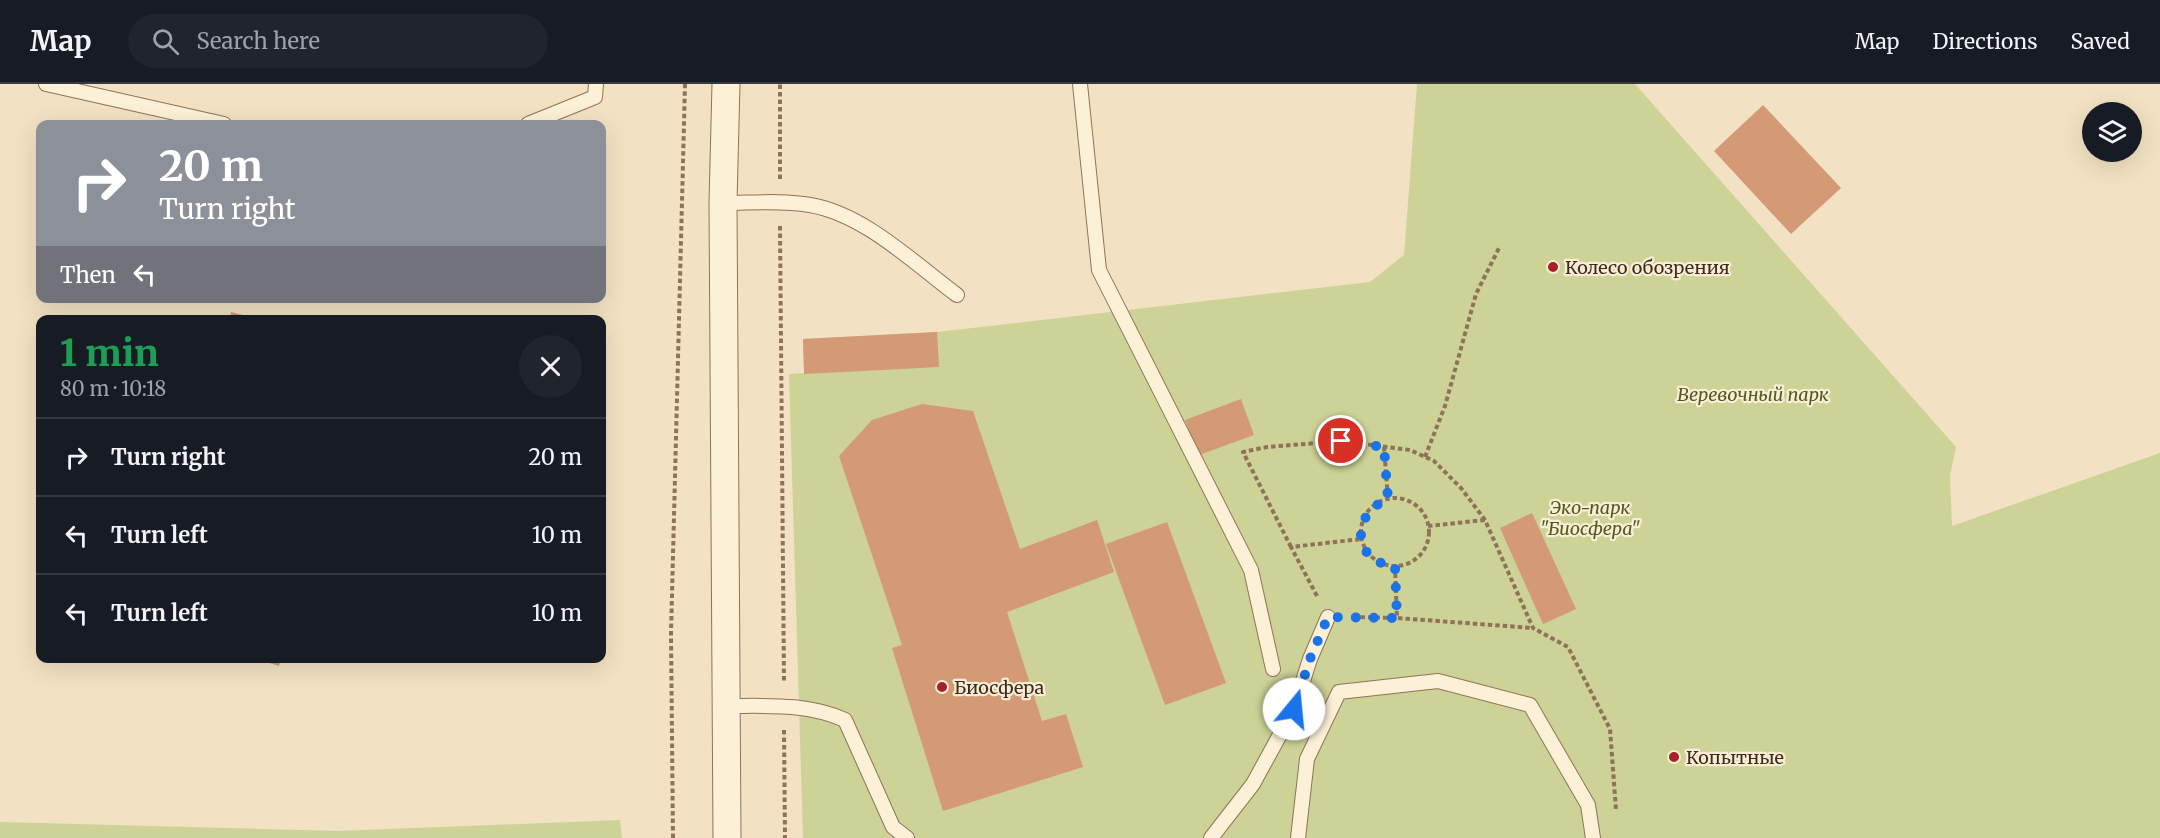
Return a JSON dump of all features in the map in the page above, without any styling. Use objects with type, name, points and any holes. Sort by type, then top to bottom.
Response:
[{"type":"street","points":[[726,84],[723,203],[728,838]]},
{"type":"lane","points":[[46,84],[206,120]]},
{"type":"lane","points":[[538,120],[595,97],[597,84]]},
{"type":"lane","points":[[1080,84],[1099,270],[1251,570],[1273,669]]},
{"type":"lane","points":[[723,203],[810,205],[847,216],[882,238],[957,295]]},
{"type":"lane","points":[[1211,838],[1253,784],[1294,709],[1310,659],[1328,617]]},
{"type":"lane","points":[[1298,838],[1307,759],[1339,692],[1438,681],[1530,705],[1588,805],[1593,838]]},
{"type":"lane","points":[[727,706],[799,706],[828,712],[845,720],[893,827],[907,838]]},
{"type":"path","points":[[673,838],[671,634],[685,84]]},
{"type":"path","points":[[780,84],[784,838]]},
{"type":"path","points":[[1425,457],[1445,406],[1476,294],[1499,248]]},
{"type":"path","points":[[1291,547],[1243,452],[1267,447],[1341,441],[1410,450],[1434,461],[1461,488],[1485,520],[1533,628]]},
{"type":"path","points":[[1384,447],[1388,499]]},
{"type":"path","points":[[1388,499],[1402,499],[1414,504],[1423,513],[1428,526],[1428,539],[1423,551],[1414,561],[1395,566],[1376,560],[1366,550],[1361,539],[1361,525],[1367,513],[1376,504],[1388,499]]},
{"type":"path","points":[[1428,526],[1485,520]]},
{"type":"path","points":[[1395,566],[1397,618]]},
{"type":"path","points":[[1328,617],[1397,618],[1533,628],[1568,647],[1610,729],[1617,819]]},
{"type":"green space","name":"Эко-парк \"Биосфера\"","points":[[1417,84],[1635,84],[1956,447],[1950,475],[1952,526],[2160,453],[2160,838],[803,838],[789,374],[804,373],[803,339],[937,332],[1370,282],[1404,255]]},
{"type":"green space","points":[[620,820],[622,838],[0,838],[0,822],[339,831]]},
{"type":"building","points":[[1763,105],[1841,188],[1791,234],[1714,151]]},
{"type":"building","points":[[937,332],[939,367],[804,374],[803,339]]},
{"type":"building","points":[[1241,399],[1254,435],[1199,455],[1185,420]]},
{"type":"building","points":[[922,404],[973,411],[1020,549],[1097,520],[1114,572],[1007,612],[1042,721],[1066,714],[1083,767],[943,811],[892,648],[902,645],[839,456],[872,420]]},
{"type":"building","points":[[1532,513],[1576,609],[1543,624],[1500,528]]},
{"type":"building","points":[[1167,522],[1226,683],[1165,705],[1106,544]]},
{"type":"place","name":"Колесо обозрения","points":[[1553,267]]},
{"type":"place","name":"Биосфера","points":[[942,687]]},
{"type":"place","name":"Копытные","points":[[1674,757]]},
{"type":"route","points":[[1294,709],[1310,659],[1328,617],[1397,618],[1395,566],[1376,560],[1366,550],[1361,539],[1361,525],[1367,513],[1376,504],[1388,499],[1384,447],[1341,441]]},
{"type":"park label","name":"Веревочный парк","points":[[1753,394]]}]
